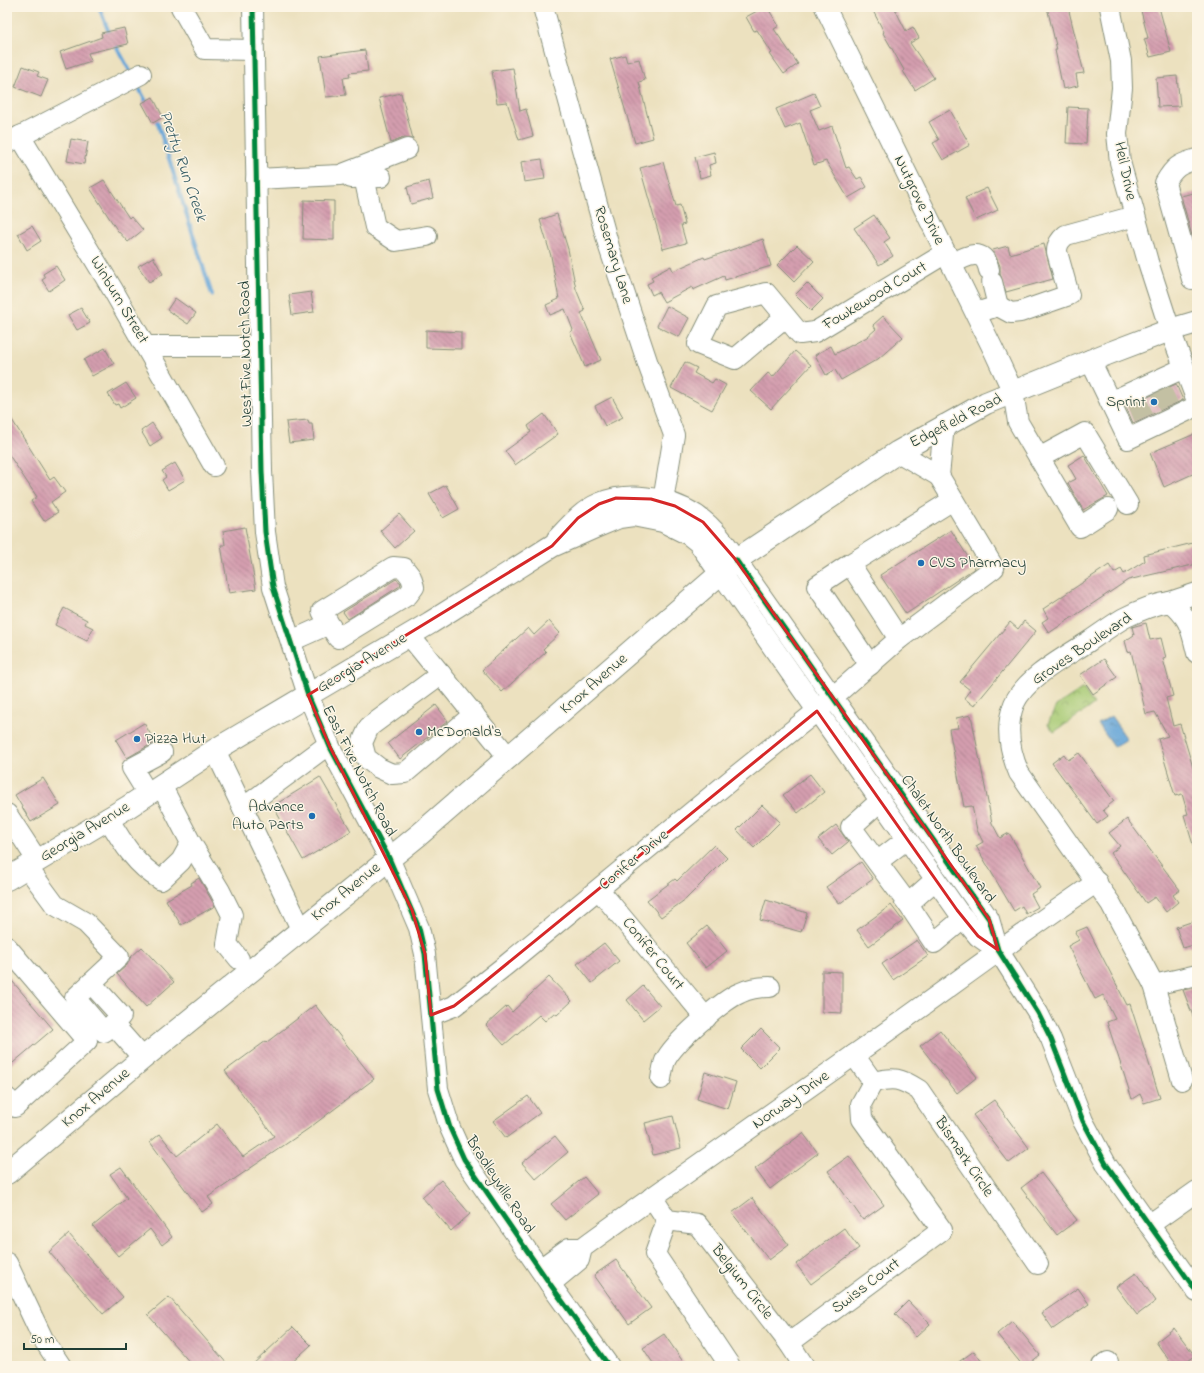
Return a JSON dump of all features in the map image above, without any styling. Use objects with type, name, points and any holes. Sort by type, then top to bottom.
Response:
[{"type":"main road","name":"Edgefield Road","points":[[728,566],[898,452],[944,425],[986,403],[1090,360],[1170,330],[1197,322]]},
{"type":"main road","name":"Georgia Avenue","points":[[552,546],[578,518],[599,504],[616,498],[627,497],[663,501],[703,522],[713,530],[728,566]]},
{"type":"main road","name":"Georgia Avenue","points":[[7,879],[155,789],[215,750],[409,635],[552,546],[619,517],[640,516],[663,521],[690,534],[728,566]]},
{"type":"main road","name":"Knox Avenue","points":[[7,1173],[143,1058],[389,858],[509,758],[728,566]]},
{"type":"street","points":[[181,7],[205,49],[253,50]]},
{"type":"street","name":"West Five Notch Road","points":[[253,7],[259,346],[265,532],[273,587],[308,695]]},
{"type":"street","name":"Rosemary Lane","points":[[543,7],[609,247],[646,360],[674,435],[663,501]]},
{"type":"street","name":"Nutgrove Drive","points":[[825,7],[976,313],[1012,392],[1018,422],[1080,527],[1108,510]]},
{"type":"street","name":"Heil Drive","points":[[1110,7],[1121,61],[1122,88],[1118,141],[1120,162],[1170,330],[1197,401]]},
{"type":"street","points":[[14,140],[141,74]]},
{"type":"street","name":"Winburn Street","points":[[14,140],[146,346],[214,466]]},
{"type":"street","points":[[256,179],[340,174],[407,149]]},
{"type":"street","points":[[1197,159],[1186,162],[1172,169],[1165,183],[1192,279],[1197,277]]},
{"type":"street","points":[[340,174],[351,178],[373,177],[375,228],[396,241],[427,236]]},
{"type":"street","points":[[976,313],[998,306],[1012,312],[1020,312],[1069,295],[1057,247],[1061,239],[1066,235],[1135,216]]},
{"type":"street","points":[[949,259],[971,255],[977,255],[983,258],[988,263],[998,306]]},
{"type":"street","name":"Fowkewood Court","points":[[786,316],[800,334],[816,332],[949,259]]},
{"type":"street","points":[[146,346],[259,346]]},
{"type":"street","points":[[1090,360],[1128,439],[1146,424],[1171,412],[1197,406]]},
{"type":"street","points":[[1110,402],[1134,396],[1158,385],[1184,368]]},
{"type":"street","points":[[939,476],[944,425]]},
{"type":"street","points":[[1039,458],[1086,433],[1128,504]]},
{"type":"street","points":[[870,665],[817,586],[952,500],[939,476],[898,452]]},
{"type":"street","name":"Conifer Drive","points":[[431,1015],[454,1006],[599,890],[731,780],[817,711],[899,639],[994,568],[952,500]]},
{"type":"street","points":[[850,564],[899,639]]},
{"type":"street","name":"Chalet North Boulevard","points":[[728,566],[832,698],[989,919],[998,950],[1023,989],[1051,1039],[1083,1121],[1106,1164],[1197,1292]]},
{"type":"street","name":"Chalet North Boulevard","points":[[728,566],[817,711],[906,839],[978,936],[998,950]]},
{"type":"street","name":"Groves Boulevard","points":[[1182,1080],[1154,985],[1111,904],[1097,882],[1019,773],[1012,757],[1009,740],[1014,705],[1023,690],[1037,676],[1124,618],[1159,603],[1170,602],[1197,593]]},
{"type":"street","points":[[1170,602],[1178,608],[1188,621],[1197,653]]},
{"type":"street","points":[[291,641],[329,624]]},
{"type":"street","points":[[409,635],[509,758]]},
{"type":"street","points":[[441,674],[368,727],[362,743],[366,758],[379,768],[392,774],[405,773],[474,714]]},
{"type":"street","name":"East Five Notch Road","points":[[308,695],[329,744],[389,858]]},
{"type":"street","points":[[243,808],[306,767],[329,744]]},
{"type":"street","points":[[215,750],[301,929]]},
{"type":"street","points":[[162,752],[132,768],[155,789],[191,843],[220,891],[232,914],[227,944],[239,959]]},
{"type":"street","points":[[306,767],[345,773]]},
{"type":"street","points":[[880,801],[851,826],[908,904],[934,944],[964,918]]},
{"type":"street","points":[[7,814],[55,905],[86,923],[119,957],[74,998],[104,1032],[113,1024],[143,1058]]},
{"type":"street","points":[[108,818],[125,848],[149,873],[161,880],[181,862],[191,843]]},
{"type":"street","points":[[877,862],[906,839]]},
{"type":"street","name":"Bradleyville Road","points":[[389,858],[419,928],[424,954],[438,1089],[450,1128],[464,1159],[545,1277],[609,1366]]},
{"type":"street","points":[[908,904],[935,880]]},
{"type":"street","points":[[998,950],[1097,882]]},
{"type":"street","name":"Conifer Court","points":[[599,890],[706,1018]]},
{"type":"street","points":[[7,947],[87,1041],[15,1107],[7,1098]]},
{"type":"street","name":"Norway Drive","points":[[545,1277],[569,1248],[582,1248],[854,1055],[998,950]]},
{"type":"street","points":[[1154,985],[1197,976]]},
{"type":"street","points":[[661,1079],[665,1061],[670,1052],[706,1018],[740,993],[750,989],[770,987]]},
{"type":"street","points":[[854,1055],[873,1082]]},
{"type":"street","name":"Bismark Circle","points":[[873,1082],[891,1078],[905,1081],[919,1090],[1038,1264]]},
{"type":"street","name":"Swiss Court","points":[[790,1343],[942,1230],[862,1119],[861,1104],[873,1082]]},
{"type":"street","points":[[1148,1225],[1197,1190]]},
{"type":"street","points":[[652,1197],[667,1220],[655,1254],[730,1366]]},
{"type":"street","name":"Belgium Circle","points":[[667,1220],[697,1224],[790,1343],[804,1366]]},
{"type":"street","points":[[7,1264],[43,1339],[61,1366]]},
{"type":"highlighted area","points":[[616,498],[651,499],[675,506],[703,522],[736,560],[989,919],[998,950],[978,936],[957,910],[817,711],[476,989],[454,1006],[431,1015],[425,954],[412,910],[330,747],[308,695],[552,546],[578,518],[599,504]]},
{"type":"green space","points":[[1083,688],[1094,705],[1054,732],[1048,724],[1056,706]]},
{"type":"water","points":[[1111,716],[1127,739],[1114,747],[1098,724]]},
{"type":"building","points":[[755,7],[767,7],[779,26],[774,29],[798,64],[784,74],[770,54],[772,53],[757,30],[754,31],[746,17],[757,11]]},
{"type":"building","points":[[871,7],[894,7],[906,31],[913,27],[919,38],[910,43],[934,78],[915,90],[903,71],[904,70],[883,33],[884,32]]},
{"type":"building","points":[[1047,7],[1068,7],[1084,73],[1076,74],[1078,86],[1063,89],[1055,50],[1057,50]]},
{"type":"building","points":[[1140,7],[1159,7],[1171,52],[1150,57],[1144,39],[1148,38]]},
{"type":"building","points":[[124,28],[128,44],[88,53],[91,61],[66,69],[60,52],[102,37],[101,33]]},
{"type":"building","points":[[365,50],[368,71],[349,73],[350,77],[343,78],[346,95],[326,97],[320,56]]},
{"type":"building","points":[[625,55],[627,62],[639,59],[645,80],[639,82],[653,138],[635,143],[610,59]]},
{"type":"building","points":[[23,66],[39,72],[37,76],[48,80],[41,97],[15,87]]},
{"type":"building","points":[[513,68],[520,111],[526,109],[533,136],[519,140],[507,102],[497,103],[492,71]]},
{"type":"building","points":[[1177,76],[1180,106],[1158,107],[1156,78]]},
{"type":"building","points":[[401,93],[413,139],[403,138],[391,143],[379,98]]},
{"type":"building","points":[[814,93],[820,106],[810,110],[819,131],[832,126],[846,168],[849,167],[857,179],[861,177],[867,187],[848,198],[826,161],[814,165],[800,123],[785,129],[776,109]]},
{"type":"building","points":[[153,97],[163,117],[153,123],[142,103]]},
{"type":"building","points":[[1068,107],[1088,108],[1086,144],[1066,143]]},
{"type":"building","points":[[950,110],[970,145],[943,160],[933,143],[939,140],[929,122]]},
{"type":"building","points":[[71,139],[88,142],[84,164],[67,161]]},
{"type":"building","points":[[714,152],[716,163],[709,165],[711,175],[700,178],[695,157]]},
{"type":"building","points":[[542,159],[545,179],[524,182],[521,162]]},
{"type":"building","points":[[663,162],[676,206],[680,205],[685,224],[681,225],[686,243],[663,249],[640,168]]},
{"type":"building","points":[[104,180],[129,218],[131,216],[143,230],[128,242],[117,230],[90,188]]},
{"type":"building","points":[[429,181],[433,198],[411,204],[407,187]]},
{"type":"building","points":[[987,188],[998,210],[976,220],[965,198]]},
{"type":"building","points":[[1197,192],[1197,250],[1196,250],[1181,196]]},
{"type":"building","points":[[304,200],[334,201],[334,240],[303,239]]},
{"type":"building","points":[[557,214],[568,249],[576,289],[585,311],[581,313],[601,360],[585,367],[570,332],[573,330],[565,309],[550,315],[546,305],[559,299],[551,256],[540,220]]},
{"type":"building","points":[[874,215],[890,238],[884,242],[893,256],[879,265],[854,228]]},
{"type":"building","points":[[32,226],[41,241],[27,250],[18,234]]},
{"type":"building","points":[[763,239],[771,266],[725,280],[724,276],[693,290],[692,287],[664,302],[658,292],[652,295],[647,284],[653,281],[651,277],[671,266],[673,271],[704,257],[705,259]]},
{"type":"building","points":[[1044,244],[1053,279],[1006,292],[1000,274],[1000,266],[993,250],[1008,246],[1010,254]]},
{"type":"building","points":[[797,245],[814,261],[794,282],[777,265]]},
{"type":"building","points":[[153,257],[163,274],[149,282],[138,266]]},
{"type":"building","points":[[56,266],[65,280],[49,291],[42,280],[45,278],[43,274]]},
{"type":"building","points":[[807,283],[823,299],[811,311],[795,295]]},
{"type":"building","points":[[311,292],[314,312],[292,315],[289,295]]},
{"type":"building","points":[[175,298],[196,313],[188,324],[167,310]]},
{"type":"building","points":[[667,306],[689,318],[679,337],[657,326]]},
{"type":"building","points":[[81,308],[90,323],[77,330],[68,315]]},
{"type":"building","points":[[883,316],[903,337],[878,359],[841,380],[835,370],[826,375],[815,355],[831,346],[835,354],[867,337],[876,329],[873,325]]},
{"type":"building","points":[[426,330],[461,332],[461,349],[426,348]]},
{"type":"building","points":[[105,348],[114,364],[92,376],[84,360]]},
{"type":"building","points":[[795,351],[811,365],[771,409],[751,391],[768,373],[773,377]]},
{"type":"building","points":[[685,362],[697,368],[694,373],[712,383],[715,379],[726,385],[712,410],[671,388]]},
{"type":"building","points":[[126,383],[136,398],[120,408],[118,404],[115,405],[108,394]]},
{"type":"building","points":[[1176,384],[1183,400],[1133,423],[1126,407]]},
{"type":"building","points":[[612,397],[623,417],[605,426],[595,406]]},
{"type":"building","points":[[7,412],[50,480],[54,477],[65,492],[51,502],[58,512],[44,521],[31,501],[37,497],[7,452]]},
{"type":"building","points":[[544,414],[558,434],[515,465],[505,451],[531,432],[528,426]]},
{"type":"building","points":[[308,420],[309,424],[312,424],[314,440],[289,443],[286,422]]},
{"type":"building","points":[[152,423],[162,438],[150,446],[141,431]]},
{"type":"building","points":[[1197,433],[1197,472],[1164,487],[1150,453]]},
{"type":"building","points":[[1084,455],[1108,496],[1083,510],[1068,483],[1076,479],[1068,465]]},
{"type":"building","points":[[175,463],[185,480],[168,490],[162,480],[166,477],[162,471]]},
{"type":"building","points":[[446,485],[459,509],[443,518],[429,494]]},
{"type":"building","points":[[399,514],[414,531],[395,548],[380,531]]},
{"type":"building","points":[[245,527],[256,589],[229,593],[221,545],[225,545],[223,531]]},
{"type":"building","points":[[951,530],[975,568],[906,614],[880,575]]},
{"type":"building","points":[[1197,542],[1197,564],[1128,580],[1049,633],[1042,622],[1048,618],[1043,609],[1109,565],[1114,573],[1121,569],[1124,574],[1145,561],[1144,555]]},
{"type":"building","points":[[396,579],[401,583],[400,586],[348,619],[343,612]]},
{"type":"building","points":[[64,608],[87,620],[85,624],[93,628],[87,641],[55,625]]},
{"type":"building","points":[[549,621],[560,633],[543,649],[546,652],[502,692],[482,670],[528,628],[534,635]]},
{"type":"building","points":[[1024,621],[1036,631],[974,706],[964,698],[970,690],[960,682],[1010,622],[1018,629]]},
{"type":"building","points":[[1146,623],[1150,640],[1161,638],[1166,658],[1163,659],[1173,696],[1166,698],[1173,726],[1180,724],[1197,781],[1197,848],[1194,848],[1184,815],[1188,814],[1182,794],[1175,796],[1158,739],[1168,736],[1155,712],[1146,714],[1131,651],[1128,652],[1125,641],[1134,635],[1132,627]]},
{"type":"building","points":[[1104,659],[1117,677],[1093,694],[1080,675]]},
{"type":"building","points":[[436,705],[448,721],[400,759],[388,743]]},
{"type":"building","points":[[971,715],[992,823],[1000,838],[1009,833],[1040,888],[1031,894],[1038,907],[1026,914],[1022,906],[1014,911],[976,846],[983,842],[977,830],[972,806],[964,807],[949,729],[958,728],[956,718]]},
{"type":"building","points":[[144,723],[155,742],[127,758],[116,740]]},
{"type":"building","points":[[1079,753],[1114,801],[1103,810],[1108,816],[1097,824],[1052,763],[1064,754],[1068,760]]},
{"type":"building","points":[[810,774],[824,792],[798,813],[783,795]]},
{"type":"building","points":[[320,777],[351,831],[303,860],[273,806]]},
{"type":"building","points":[[43,778],[60,805],[31,822],[15,795]]},
{"type":"building","points":[[762,805],[780,822],[754,848],[737,830]]},
{"type":"building","points":[[1127,819],[1180,890],[1173,895],[1178,902],[1166,912],[1155,897],[1146,903],[1111,853],[1120,846],[1109,833]]},
{"type":"building","points":[[836,825],[848,842],[832,855],[818,839]]},
{"type":"building","points":[[714,845],[727,858],[686,899],[661,917],[647,900],[675,879],[677,881]]},
{"type":"building","points":[[861,862],[873,879],[839,904],[826,887]]},
{"type":"building","points":[[199,878],[215,906],[181,925],[166,900],[192,885],[191,883]]},
{"type":"building","points":[[766,900],[807,913],[801,932],[760,920]]},
{"type":"building","points":[[891,905],[903,921],[869,946],[857,930]]},
{"type":"building","points":[[1197,920],[1197,944],[1183,948],[1176,927]]},
{"type":"building","points":[[707,926],[727,951],[706,968],[686,943]]},
{"type":"building","points":[[1087,927],[1127,1005],[1130,1004],[1160,1098],[1144,1103],[1140,1094],[1132,1099],[1107,1022],[1115,1019],[1103,995],[1095,999],[1068,946],[1079,940],[1075,932]]},
{"type":"building","points":[[917,940],[928,956],[893,980],[882,964]]},
{"type":"building","points":[[604,943],[619,961],[592,983],[577,964]]},
{"type":"building","points":[[142,947],[174,982],[146,1007],[117,974],[127,965],[130,958]]},
{"type":"building","points":[[822,971],[842,972],[842,1013],[822,1012]]},
{"type":"building","points":[[7,975],[53,1029],[7,1068]]},
{"type":"building","points":[[549,977],[572,1001],[557,1015],[554,1013],[545,1021],[539,1015],[504,1045],[486,1025],[507,1006],[512,1012]]},
{"type":"building","points":[[643,986],[660,1006],[643,1020],[627,1000]]},
{"type":"building","points":[[1197,987],[1197,1024],[1196,1024],[1183,990]]},
{"type":"building","points":[[315,1005],[374,1079],[308,1129],[208,1197],[213,1204],[202,1212],[150,1142],[160,1134],[177,1156],[217,1124],[243,1157],[274,1136],[225,1071],[266,1041],[267,1042]]},
{"type":"building","points":[[761,1029],[780,1048],[760,1068],[741,1049]]},
{"type":"building","points":[[940,1030],[977,1077],[957,1093],[920,1046]]},
{"type":"building","points":[[705,1072],[736,1082],[728,1109],[697,1099]]},
{"type":"building","points":[[528,1096],[540,1113],[506,1138],[493,1121]]},
{"type":"building","points":[[994,1100],[1029,1148],[1009,1163],[973,1115]]},
{"type":"building","points":[[673,1116],[681,1148],[653,1155],[645,1123]]},
{"type":"building","points":[[803,1133],[818,1153],[770,1189],[755,1169]]},
{"type":"building","points":[[555,1136],[568,1152],[536,1179],[522,1163]]},
{"type":"building","points":[[849,1156],[884,1205],[863,1220],[828,1171]]},
{"type":"building","points":[[121,1167],[172,1237],[162,1245],[150,1229],[118,1256],[93,1226],[127,1198],[110,1174]]},
{"type":"building","points":[[1041,1173],[1077,1220],[1057,1235],[1021,1188]]},
{"type":"building","points":[[584,1177],[598,1194],[565,1220],[551,1204]]},
{"type":"building","points":[[441,1180],[470,1214],[451,1231],[422,1197]]},
{"type":"building","points":[[752,1198],[789,1245],[769,1260],[732,1213]]},
{"type":"building","points":[[844,1228],[859,1248],[811,1284],[796,1264]]},
{"type":"building","points":[[69,1234],[123,1297],[103,1314],[49,1252]]},
{"type":"building","points":[[616,1260],[651,1308],[629,1324],[594,1275]]},
{"type":"building","points":[[1136,1273],[1156,1301],[1137,1315],[1116,1287]]},
{"type":"building","points":[[1078,1288],[1089,1304],[1053,1329],[1042,1313]]},
{"type":"building","points":[[169,1297],[229,1366],[193,1366],[148,1315]]},
{"type":"building","points":[[908,1301],[930,1324],[916,1337],[895,1314]]},
{"type":"building","points":[[1012,1321],[1040,1355],[1026,1366],[1023,1366],[997,1334]]},
{"type":"building","points":[[293,1327],[311,1345],[288,1366],[251,1366]]},
{"type":"building","points":[[1174,1328],[1195,1356],[1181,1366],[1173,1366],[1156,1342]]},
{"type":"building","points":[[664,1334],[686,1366],[655,1366],[643,1348]]},
{"type":"building","points":[[974,1351],[985,1366],[953,1366]]},
{"type":"waterway","name":"Pretty Run Creek","points":[[99,7],[110,35]]},
{"type":"waterway","name":"Pretty Run Creek","points":[[114,42],[131,73]]},
{"type":"waterway","name":"Pretty Run Creek","points":[[136,83],[148,105]]},
{"type":"waterway","name":"Pretty Run Creek","points":[[154,116],[158,124],[212,295]]},
{"type":"tunnel","points":[[1160,388],[1169,407]]},
{"type":"tunnel","points":[[1136,399],[1144,418]]},
{"type":"cycle path","points":[[253,7],[262,471],[265,532],[273,587],[308,695],[330,747],[389,858],[419,928],[425,954],[438,1089],[450,1128],[464,1159],[550,1284],[609,1366]]},
{"type":"cycle path","points":[[736,560],[989,919],[998,950],[1038,1013],[1051,1039],[1083,1121],[1106,1164],[1197,1292]]},
{"type":"place","name":"Sprint","points":[[1154,402]]},
{"type":"place","name":"CVS Pharmacy","points":[[921,563]]},
{"type":"place","name":"McDonald's","points":[[419,732]]},
{"type":"place","name":"Pizza Hut","points":[[137,739]]},
{"type":"place","name":"Advance Auto Parts","points":[[312,816]]}]
